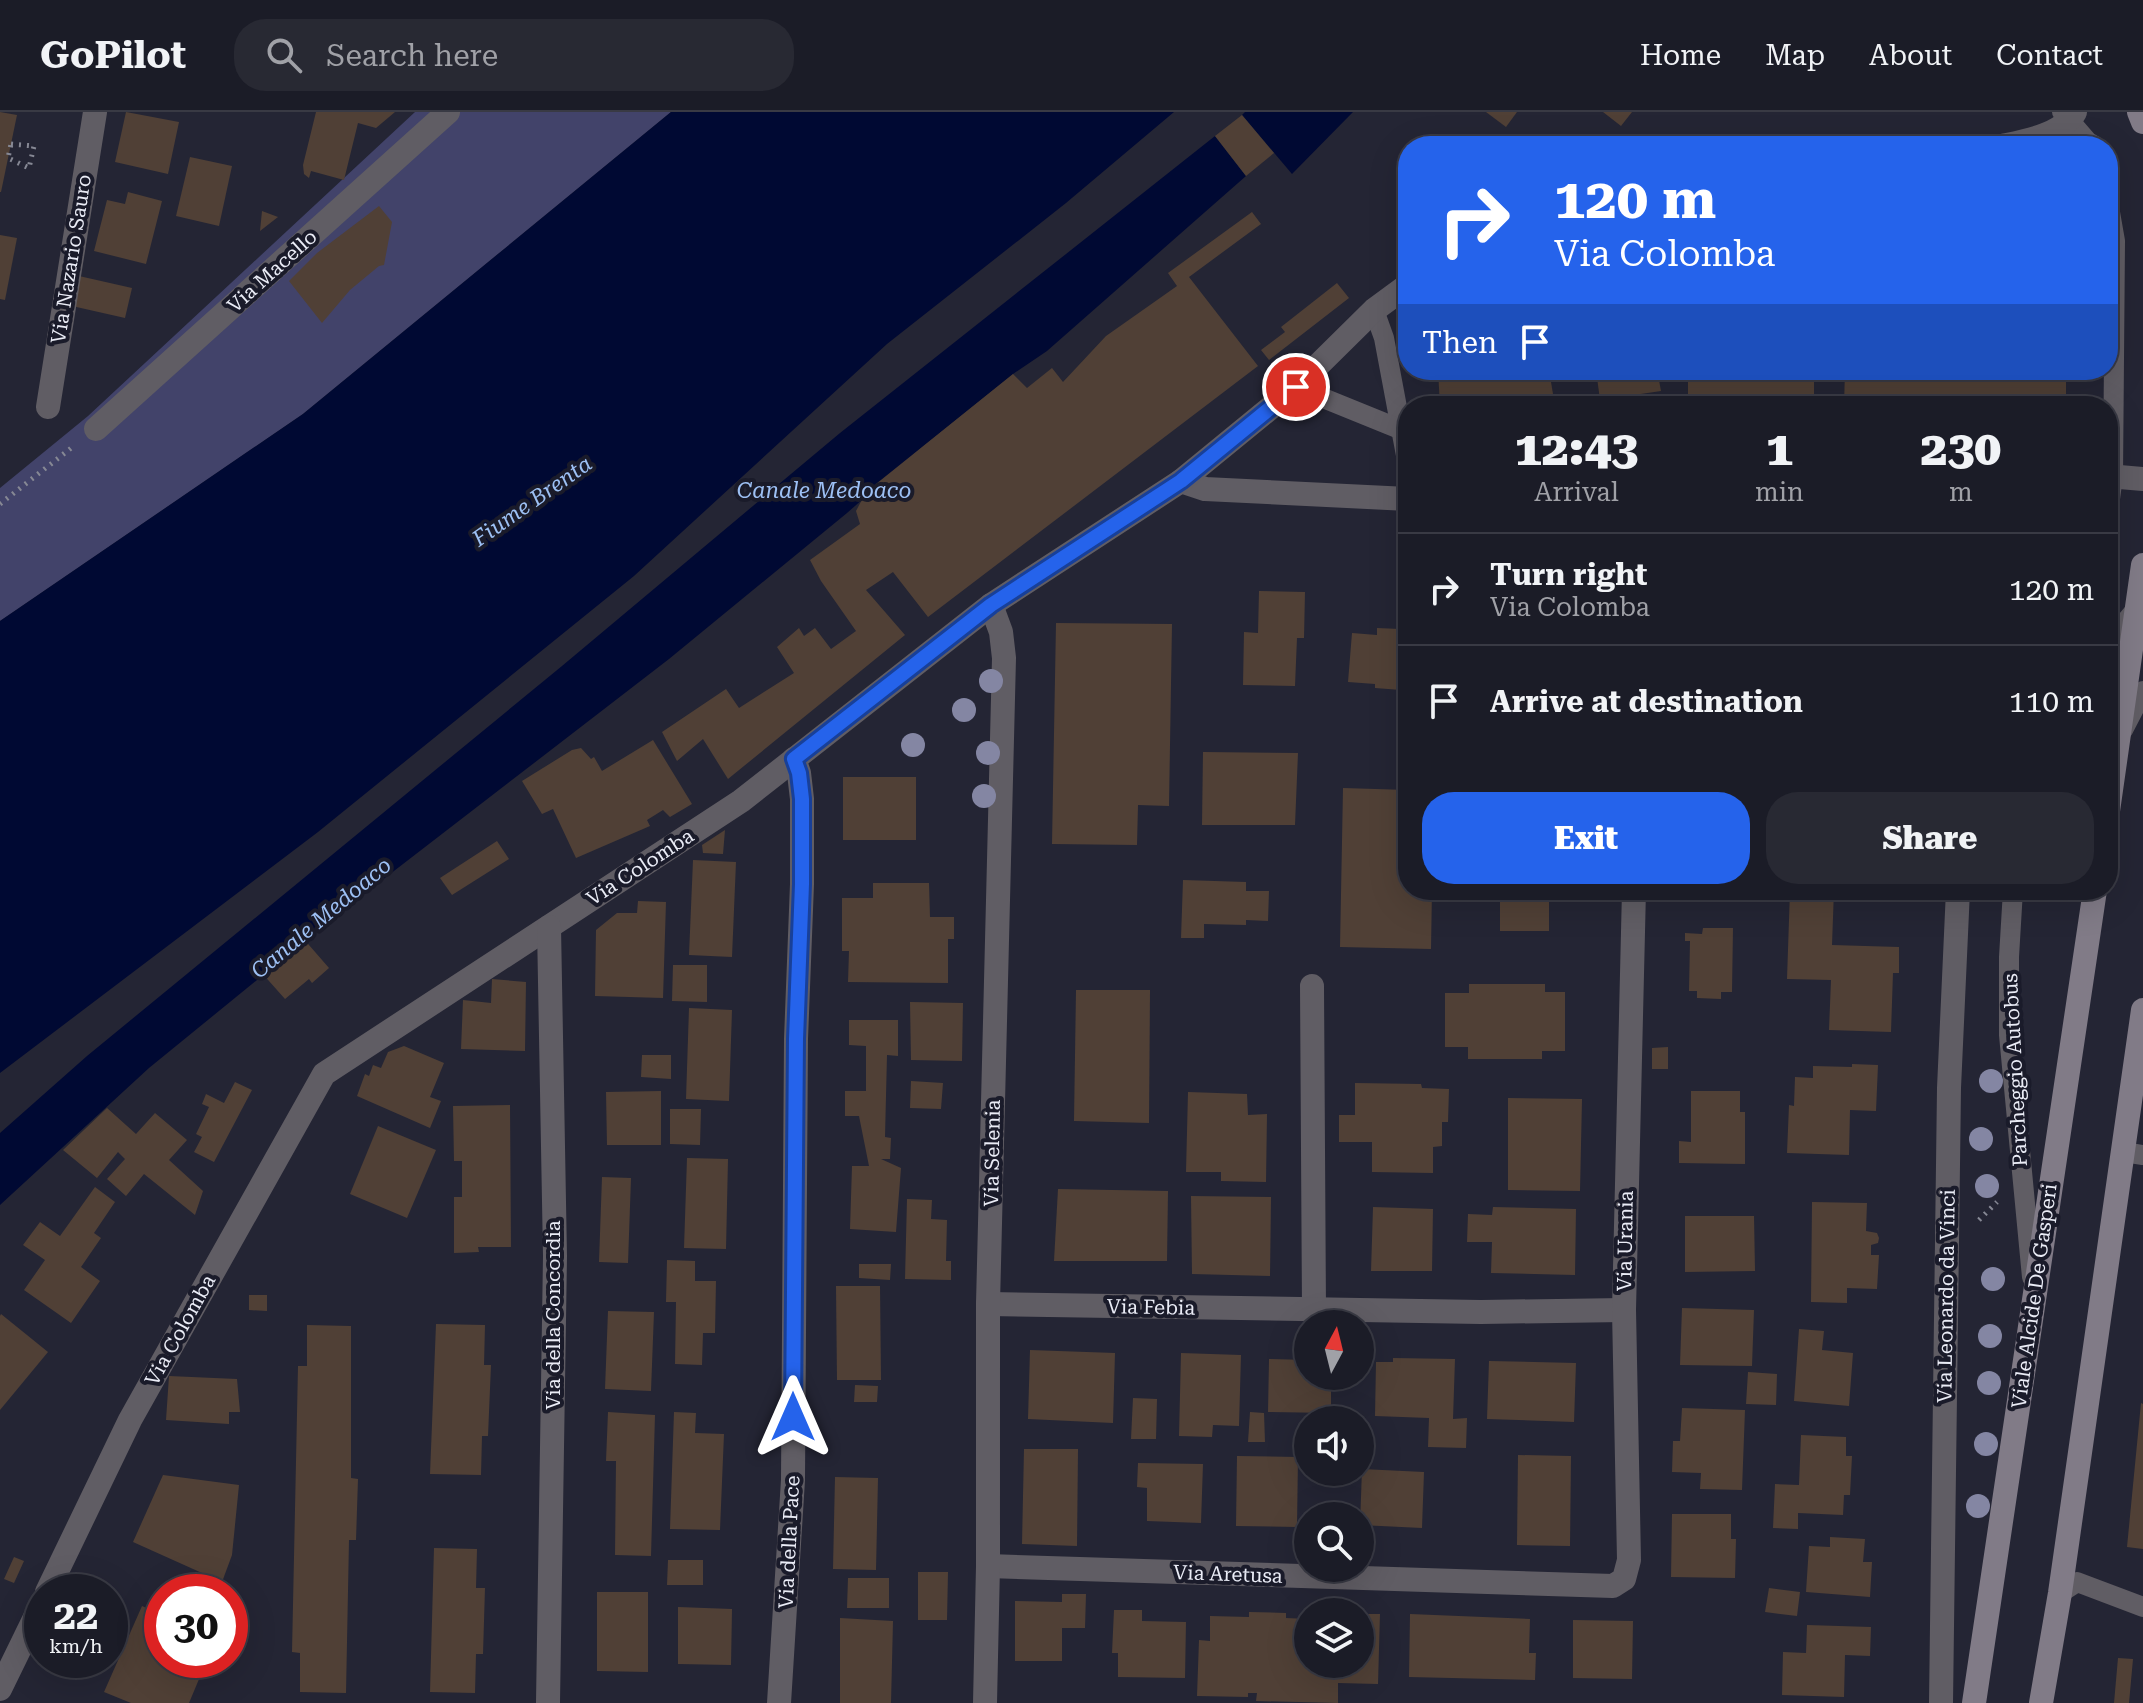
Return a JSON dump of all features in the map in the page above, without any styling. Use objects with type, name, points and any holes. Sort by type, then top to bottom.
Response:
[{"type":"main road","points":[[2139,112],[2143,122]]},
{"type":"main road","points":[[2118,748],[2143,565]]},
{"type":"main road","name":"Viale Alcide De Gasperi","points":[[1974,1703],[2094,900]]},
{"type":"main road","points":[[2041,1703],[2134,1153],[2143,1010]]},
{"type":"street","name":"Via Nazario Sauro","points":[[48,407],[95,112]]},
{"type":"street","name":"Via Macello","points":[[96,429],[448,112]]},
{"type":"street","points":[[2039,136],[2069,115]]},
{"type":"street","name":"Via Colomba","points":[[56,1574],[130,1420],[324,1074],[741,801],[991,605],[1181,481],[1296,387],[1374,310],[1398,292]]},
{"type":"street","points":[[2118,477],[2143,479]]},
{"type":"street","points":[[1181,481],[1205,489],[1398,499]]},
{"type":"street","name":"Via Selenia","points":[[985,1703],[988,1304],[1004,658],[1001,632],[991,605]]},
{"type":"street","name":"Via della Pace","points":[[779,1703],[793,1480],[796,1039],[802,884],[802,799],[794,759]]},
{"type":"street","name":"Via Urania","points":[[1613,1586],[1624,1579],[1629,1560],[1624,1310],[1634,900]]},
{"type":"street","name":"Via Leonardo da Vinci","points":[[1941,1703],[1949,1088],[1958,900]]},
{"type":"street","name":"Via della Concordia","points":[[548,1703],[555,1256],[549,927]]},
{"type":"street","points":[[1312,986],[1314,1310]]},
{"type":"street","name":"Via Febia","points":[[988,1304],[1294,1311]]},
{"type":"street","name":"Via Febia","points":[[1374,1311],[1624,1310]]},
{"type":"street","name":"Via Aretusa","points":[[988,1566],[1613,1586]]},
{"type":"street","points":[[0,1689],[24,1640]]},
{"type":"lane","points":[[2069,115],[2084,136]]},
{"type":"lane","points":[[1374,310],[1384,338],[1398,410]]},
{"type":"lane","points":[[1296,387],[1398,428]]},
{"type":"lane","points":[[2118,631],[2138,607]]},
{"type":"lane","points":[[2120,735],[2143,691]]},
{"type":"lane","name":"Parcheggio Autobus","points":[[2012,900],[2009,1035],[2035,1298]]},
{"type":"lane","points":[[2060,1593],[2077,1582],[2143,1607]]},
{"type":"path","points":[[11,144],[34,146],[29,168],[8,158],[11,144]]},
{"type":"path","points":[[0,504],[96,429]]},
{"type":"path","points":[[1978,1221],[1988,1209],[2023,1185]]},
{"type":"shaded area","points":[[415,112],[671,112],[303,414],[0,621],[0,488],[88,416]]},
{"type":"water","name":"Fiume Brenta","points":[[671,112],[1174,112],[1066,203],[887,344],[634,576],[318,832],[0,1073],[0,621],[303,414]]},
{"type":"water","points":[[1245,112],[1353,112],[1292,174],[1242,115]]},
{"type":"water","name":"Canale Medoaco","points":[[1215,136],[1246,176],[1047,351],[1013,374],[921,448],[669,659],[333,918],[149,1068],[0,1205],[0,1133],[87,1056],[840,433]]},
{"type":"building","points":[[0,112],[17,115],[1,192],[0,192]]},
{"type":"building","points":[[126,112],[179,122],[168,174],[115,162]]},
{"type":"building","points":[[316,112],[395,112],[376,128],[358,123],[344,180],[311,171],[309,178],[304,174],[303,165]]},
{"type":"building","points":[[1486,112],[1517,112],[1506,127]]},
{"type":"building","points":[[1603,112],[1632,112],[1621,126]]},
{"type":"building","points":[[1242,115],[1274,153],[1246,176],[1215,136]]},
{"type":"building","points":[[190,157],[232,166],[219,226],[176,216]]},
{"type":"building","points":[[128,192],[162,201],[146,264],[94,251],[107,200],[125,204]]},
{"type":"building","points":[[379,206],[392,222],[384,265],[350,290],[322,323],[289,281],[317,253]]},
{"type":"building","points":[[262,211],[278,217],[260,231]]},
{"type":"building","points":[[1252,212],[1261,224],[1189,277],[1258,366],[928,617],[893,572],[866,590],[905,635],[728,779],[703,739],[677,761],[662,732],[726,689],[739,708],[794,673],[777,647],[799,628],[804,636],[815,628],[831,649],[856,631],[810,560],[860,524],[856,511],[866,492],[1013,374],[1027,388],[1052,368],[1063,382],[1106,336],[1177,286],[1168,273]]},
{"type":"building","points":[[0,235],[17,238],[5,300],[0,299]]},
{"type":"building","points":[[79,276],[132,288],[125,318],[72,306]]},
{"type":"building","points":[[1337,283],[1349,298],[1269,360],[1261,350],[1285,332],[1281,327]]},
{"type":"building","points":[[1439,380],[1551,380],[1553,396],[1439,396]]},
{"type":"building","points":[[1597,380],[1659,380],[1661,391],[1627,396],[1599,396]]},
{"type":"building","points":[[1688,380],[1814,380],[1814,396],[1688,396]]},
{"type":"building","points":[[1845,380],[2066,380],[2066,396],[1844,396]]},
{"type":"building","points":[[1259,591],[1305,592],[1304,638],[1297,638],[1295,686],[1243,685],[1244,632],[1258,633]]},
{"type":"building","points":[[1056,623],[1172,624],[1169,806],[1138,805],[1137,845],[1052,844]]},
{"type":"building","points":[[1377,628],[1398,629],[1398,690],[1348,682],[1352,633],[1377,635]]},
{"type":"building","points":[[653,740],[692,804],[670,817],[663,810],[647,820],[650,826],[576,858],[553,809],[542,814],[522,781],[572,750],[581,748],[591,759],[594,757],[602,771]]},
{"type":"building","points":[[1203,752],[1298,753],[1295,825],[1202,825]]},
{"type":"building","points":[[843,777],[916,777],[916,840],[843,840]]},
{"type":"building","points":[[1343,788],[1398,790],[1398,900],[1432,900],[1431,949],[1340,947]]},
{"type":"building","points":[[725,830],[723,854],[703,853],[702,845]]},
{"type":"building","points":[[497,841],[509,859],[452,895],[440,878]]},
{"type":"building","points":[[693,860],[736,862],[732,957],[689,955]]},
{"type":"building","points":[[1183,880],[1246,882],[1246,891],[1269,891],[1268,921],[1246,920],[1246,925],[1204,924],[1204,938],[1181,938]]},
{"type":"building","points":[[873,883],[929,883],[930,917],[954,917],[954,939],[948,939],[948,983],[848,982],[849,951],[842,951],[842,898],[873,898]]},
{"type":"building","points":[[1500,900],[1549,900],[1549,931],[1500,931]]},
{"type":"building","points":[[1790,900],[1834,900],[1832,945],[1899,947],[1899,973],[1893,973],[1891,1032],[1829,1030],[1831,980],[1787,979]]},
{"type":"building","points":[[638,901],[666,902],[663,998],[595,996],[596,930],[617,913],[637,913]]},
{"type":"building","points":[[1703,928],[1733,928],[1732,992],[1721,992],[1721,999],[1697,998],[1697,991],[1689,991],[1690,941],[1685,941],[1685,933],[1702,934]]},
{"type":"building","points":[[302,937],[329,968],[312,983],[309,979],[285,999],[261,972]]},
{"type":"building","points":[[673,965],[707,965],[707,1002],[672,1001]]},
{"type":"building","points":[[492,979],[526,982],[525,1051],[461,1049],[463,1000],[491,1003]]},
{"type":"building","points":[[1469,984],[1545,984],[1545,992],[1565,992],[1565,1051],[1542,1051],[1542,1059],[1468,1059],[1468,1047],[1445,1047],[1445,993],[1469,993]]},
{"type":"building","points":[[1076,990],[1150,990],[1149,1123],[1074,1121]]},
{"type":"building","points":[[910,1002],[963,1003],[962,1061],[911,1060]]},
{"type":"building","points":[[689,1008],[732,1010],[729,1101],[686,1099]]},
{"type":"building","points":[[849,1020],[898,1020],[898,1056],[887,1055],[885,1137],[891,1138],[890,1159],[881,1159],[901,1168],[896,1232],[850,1229],[852,1166],[869,1166],[859,1116],[845,1116],[845,1091],[866,1091],[866,1046],[849,1045]]},
{"type":"building","points":[[404,1046],[444,1063],[430,1097],[441,1101],[430,1128],[357,1096],[365,1074],[369,1076],[373,1065],[381,1068],[388,1052]]},
{"type":"building","points":[[1668,1047],[1668,1069],[1652,1069],[1652,1048]]},
{"type":"building","points":[[642,1055],[671,1055],[671,1079],[641,1077]]},
{"type":"building","points":[[1852,1064],[1878,1065],[1876,1111],[1850,1110],[1849,1155],[1787,1153],[1789,1105],[1794,1106],[1795,1077],[1813,1078],[1813,1066],[1852,1067]]},
{"type":"building","points":[[911,1081],[943,1083],[941,1109],[910,1108]]},
{"type":"building","points":[[235,1082],[252,1090],[214,1162],[194,1152],[202,1137],[196,1134],[209,1107],[202,1104],[206,1094],[224,1103]]},
{"type":"building","points":[[1355,1083],[1421,1084],[1422,1088],[1449,1089],[1448,1122],[1442,1122],[1442,1146],[1433,1147],[1433,1173],[1372,1172],[1372,1142],[1339,1142],[1339,1115],[1355,1115]]},
{"type":"building","points":[[661,1091],[661,1145],[607,1145],[606,1092]]},
{"type":"building","points":[[1691,1091],[1740,1091],[1740,1112],[1745,1112],[1745,1164],[1679,1163],[1679,1141],[1691,1142]]},
{"type":"building","points":[[1188,1092],[1247,1094],[1248,1115],[1267,1114],[1266,1182],[1221,1181],[1221,1172],[1186,1172]]},
{"type":"building","points":[[1508,1098],[1582,1099],[1580,1191],[1508,1190]]},
{"type":"building","points":[[510,1105],[511,1247],[478,1247],[479,1252],[454,1253],[454,1197],[462,1197],[462,1161],[454,1161],[453,1106]]},
{"type":"building","points":[[107,1108],[136,1134],[155,1113],[187,1140],[169,1160],[203,1191],[195,1215],[144,1174],[126,1196],[107,1179],[125,1159],[118,1152],[97,1178],[63,1150]]},
{"type":"building","points":[[670,1109],[701,1109],[700,1145],[670,1144]]},
{"type":"building","points":[[378,1126],[436,1150],[407,1218],[350,1194]]},
{"type":"building","points":[[687,1158],[728,1159],[726,1249],[684,1248]]},
{"type":"building","points":[[602,1177],[631,1178],[628,1263],[599,1262]]},
{"type":"building","points":[[95,1187],[115,1202],[94,1233],[101,1238],[81,1267],[100,1281],[71,1323],[24,1290],[45,1260],[23,1245],[40,1222],[60,1236]]},
{"type":"building","points":[[1058,1189],[1168,1191],[1167,1261],[1054,1261]]},
{"type":"building","points":[[1191,1196],[1271,1197],[1270,1276],[1192,1274]]},
{"type":"building","points":[[907,1199],[932,1200],[931,1219],[947,1220],[946,1261],[951,1261],[951,1280],[905,1279]]},
{"type":"building","points":[[1812,1202],[1867,1203],[1866,1231],[1877,1233],[1879,1238],[1878,1243],[1871,1245],[1871,1255],[1879,1255],[1877,1289],[1847,1288],[1847,1303],[1811,1302]]},
{"type":"building","points":[[1373,1207],[1433,1209],[1432,1271],[1371,1271]]},
{"type":"building","points":[[1493,1207],[1576,1209],[1575,1275],[1491,1273],[1492,1242],[1467,1242],[1468,1214],[1492,1215]]},
{"type":"building","points":[[1685,1216],[1754,1216],[1755,1271],[1685,1272]]},
{"type":"building","points":[[667,1260],[695,1261],[695,1281],[716,1281],[715,1333],[703,1333],[702,1365],[675,1364],[676,1302],[666,1302]]},
{"type":"building","points":[[859,1264],[891,1264],[890,1280],[859,1278]]},
{"type":"building","points":[[836,1286],[880,1286],[881,1380],[837,1380]]},
{"type":"building","points":[[249,1295],[267,1295],[267,1311],[249,1310]]},
{"type":"building","points":[[1682,1308],[1754,1310],[1752,1366],[1680,1365]]},
{"type":"building","points":[[608,1311],[654,1312],[651,1391],[605,1389]]},
{"type":"building","points":[[0,1316],[48,1352],[0,1410]]},
{"type":"building","points":[[436,1324],[485,1325],[484,1365],[491,1365],[488,1436],[482,1436],[481,1475],[430,1474]]},
{"type":"building","points":[[307,1325],[351,1326],[351,1478],[358,1479],[356,1540],[349,1540],[346,1693],[300,1692],[300,1653],[292,1652],[298,1366],[307,1366]]},
{"type":"building","points":[[1799,1329],[1824,1331],[1822,1350],[1853,1353],[1849,1406],[1794,1401]]},
{"type":"building","points":[[1030,1350],[1115,1353],[1113,1423],[1028,1419]]},
{"type":"building","points":[[1181,1353],[1241,1355],[1239,1426],[1213,1425],[1212,1437],[1179,1436]]},
{"type":"building","points":[[1393,1358],[1455,1359],[1453,1419],[1467,1418],[1466,1448],[1428,1447],[1429,1418],[1375,1416],[1376,1362],[1393,1362]]},
{"type":"building","points":[[1269,1359],[1294,1360],[1294,1390],[1331,1390],[1331,1406],[1294,1406],[1294,1412],[1268,1412]]},
{"type":"building","points":[[1489,1361],[1576,1363],[1574,1422],[1487,1419]]},
{"type":"building","points":[[1748,1372],[1777,1374],[1776,1405],[1746,1404]]},
{"type":"building","points":[[169,1376],[237,1379],[240,1412],[229,1412],[229,1424],[166,1420]]},
{"type":"building","points":[[855,1385],[878,1386],[877,1402],[854,1402]]},
{"type":"building","points":[[1133,1398],[1157,1399],[1156,1439],[1131,1439]]},
{"type":"building","points":[[2143,1404],[2143,1549],[2127,1547]]},
{"type":"building","points":[[1682,1408],[1745,1410],[1742,1490],[1700,1489],[1701,1473],[1672,1472],[1673,1441],[1680,1441]]},
{"type":"building","points":[[608,1412],[655,1415],[651,1556],[615,1555],[616,1461],[606,1461]]},
{"type":"building","points":[[674,1412],[696,1413],[695,1433],[724,1434],[720,1530],[670,1529]]},
{"type":"building","points":[[1250,1412],[1264,1413],[1265,1442],[1248,1442]]},
{"type":"building","points":[[1801,1435],[1846,1437],[1846,1456],[1852,1456],[1850,1495],[1844,1495],[1843,1515],[1798,1513],[1798,1529],[1773,1528],[1775,1484],[1799,1485]]},
{"type":"building","points":[[1024,1449],[1078,1449],[1077,1546],[1022,1544]]},
{"type":"building","points":[[1518,1455],[1571,1456],[1570,1546],[1517,1545]]},
{"type":"building","points":[[1237,1456],[1294,1457],[1294,1486],[1298,1486],[1294,1527],[1236,1526]]},
{"type":"building","points":[[1138,1463],[1203,1464],[1201,1523],[1147,1521],[1147,1488],[1137,1487]]},
{"type":"building","points":[[1374,1470],[1424,1472],[1422,1528],[1374,1526],[1374,1502],[1361,1502],[1361,1486],[1374,1486]]},
{"type":"building","points":[[163,1475],[239,1485],[232,1555],[225,1574],[204,1574],[133,1542]]},
{"type":"building","points":[[835,1477],[878,1478],[876,1570],[833,1569]]},
{"type":"building","points":[[1672,1514],[1731,1514],[1731,1539],[1736,1539],[1735,1578],[1671,1577]]},
{"type":"building","points":[[1830,1537],[1865,1539],[1863,1562],[1872,1562],[1870,1597],[1806,1592],[1809,1546],[1830,1547]]},
{"type":"building","points":[[434,1548],[477,1549],[476,1588],[485,1588],[483,1654],[476,1654],[475,1693],[430,1692]]},
{"type":"building","points":[[14,1557],[24,1561],[14,1583],[4,1579]]},
{"type":"building","points":[[668,1560],[703,1560],[703,1585],[667,1585]]},
{"type":"building","points":[[918,1572],[948,1572],[947,1620],[918,1620]]},
{"type":"building","points":[[848,1578],[889,1578],[889,1608],[847,1608]]},
{"type":"building","points":[[1769,1588],[1800,1592],[1797,1616],[1765,1612]]},
{"type":"building","points":[[597,1592],[648,1592],[648,1672],[597,1671]]},
{"type":"building","points":[[1062,1594],[1086,1594],[1085,1628],[1062,1628],[1062,1661],[1015,1661],[1015,1601],[1062,1602]]},
{"type":"building","points":[[144,1607],[144,1678],[199,1678],[189,1703],[131,1703],[104,1692],[110,1678],[128,1678],[128,1638]]},
{"type":"building","points":[[678,1607],[732,1609],[731,1665],[678,1664]]},
{"type":"building","points":[[1114,1610],[1142,1610],[1142,1621],[1186,1622],[1185,1678],[1118,1677],[1118,1653],[1112,1653]]},
{"type":"building","points":[[1249,1612],[1286,1613],[1286,1618],[1294,1618],[1294,1678],[1374,1678],[1374,1614],[1380,1614],[1378,1684],[1338,1683],[1338,1703],[1256,1701],[1257,1693],[1248,1693],[1248,1697],[1197,1696],[1199,1640],[1210,1641],[1210,1616],[1249,1617]]},
{"type":"building","points":[[1410,1614],[1530,1619],[1529,1653],[1536,1653],[1535,1680],[1409,1677]]},
{"type":"building","points":[[840,1618],[893,1621],[891,1703],[840,1703]]},
{"type":"building","points":[[1573,1620],[1633,1621],[1632,1679],[1573,1678]]},
{"type":"building","points":[[1807,1625],[1871,1627],[1870,1656],[1845,1655],[1844,1697],[1782,1695],[1783,1652],[1806,1653]]},
{"type":"building","points":[[2118,1658],[2133,1659],[2129,1703],[2114,1703]]},
{"type":"route","points":[[793,1417],[796,1039],[802,884],[802,799],[794,759],[991,605],[1181,481],[1296,387]]}]
